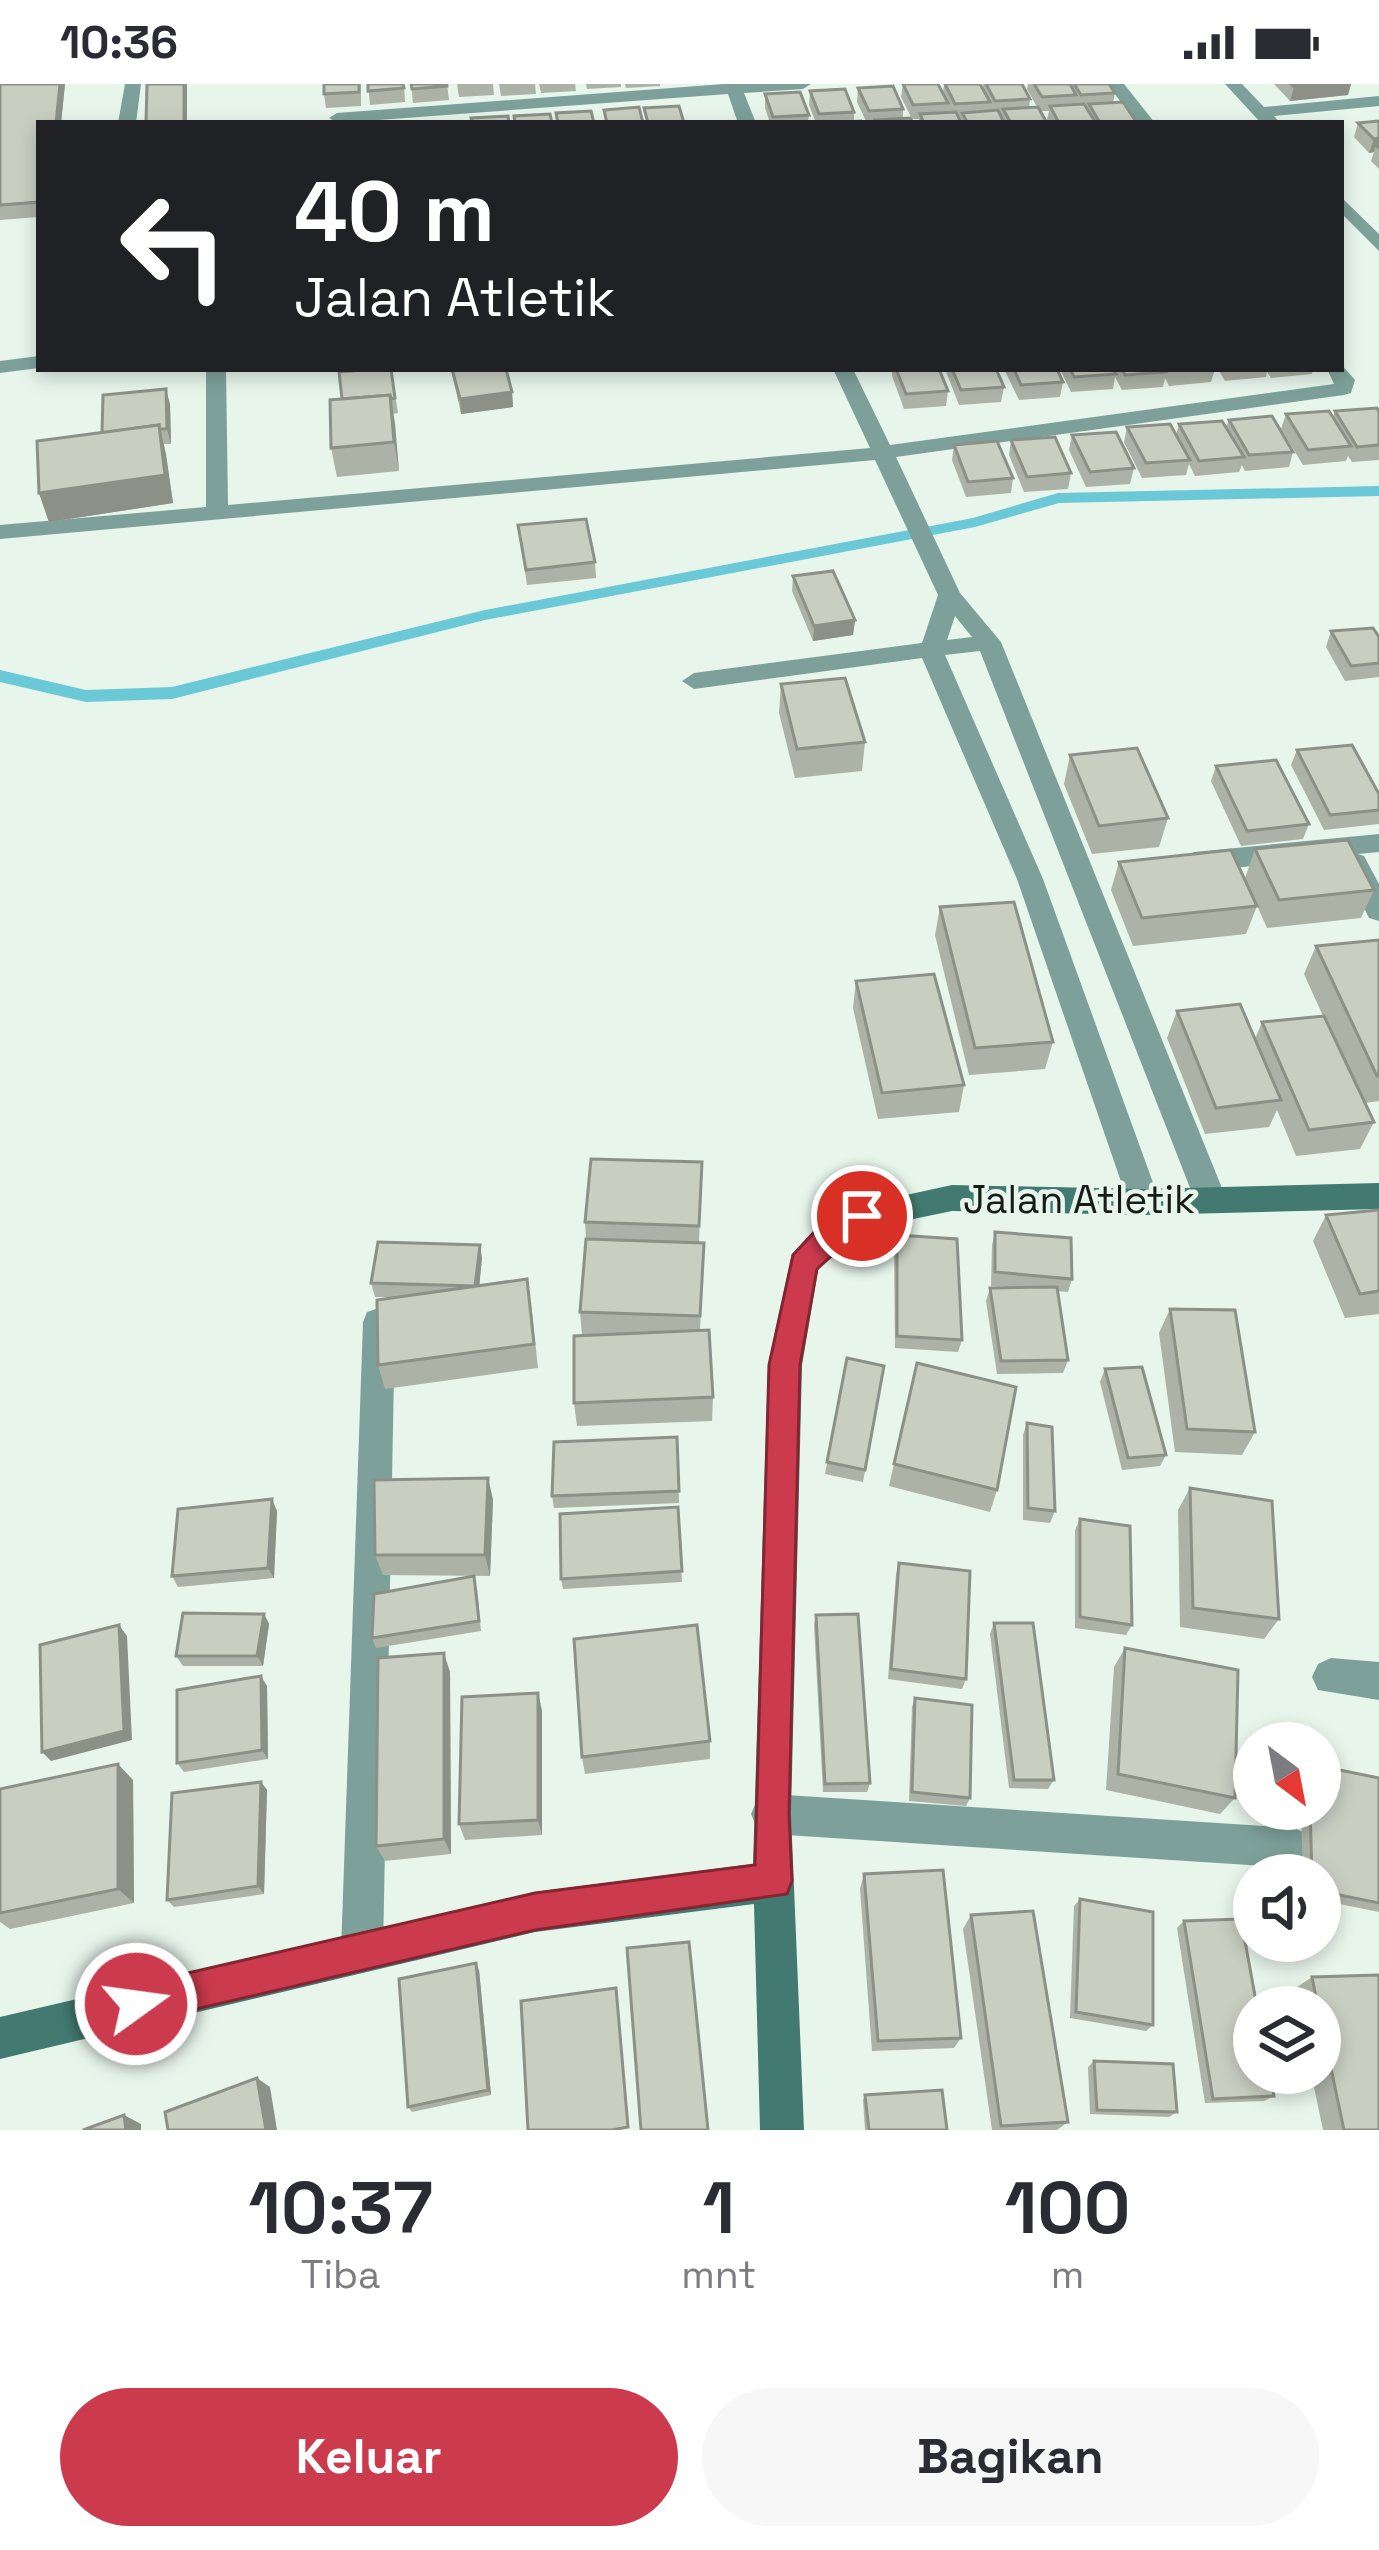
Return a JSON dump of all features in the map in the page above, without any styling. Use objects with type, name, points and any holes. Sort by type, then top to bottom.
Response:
[{"type":"street","points":[[127,120],[133,84]]},
{"type":"street","points":[[337,118],[803,84]]},
{"type":"street","points":[[1115,84],[1143,120]]},
{"type":"street","points":[[1233,84],[1266,117],[1379,97],[1369,84]]},
{"type":"street","points":[[733,87],[747,120]]},
{"type":"street","points":[[1344,205],[1379,245]]},
{"type":"street","points":[[0,367],[36,362]]},
{"type":"street","points":[[216,372],[217,508]]},
{"type":"street","points":[[844,372],[950,595],[989,642],[1210,1198]]},
{"type":"street","points":[[0,532],[217,508],[880,453],[1344,389],[1346,380],[1339,372]]},
{"type":"street","points":[[950,595],[931,651],[1030,879],[1144,1202]]},
{"type":"street","points":[[694,681],[989,642]]},
{"type":"street","points":[[1171,864],[1379,843]]},
{"type":"street","points":[[1347,847],[1379,911]]},
{"type":"street","name":"Jalan Atletik","points":[[782,2130],[771,1814],[784,1365],[803,1264],[828,1238],[862,1216],[952,1198],[1144,1202],[1379,1196]]},
{"type":"street","points":[[362,1952],[380,1304]]},
{"type":"street","points":[[1331,1676],[1379,1682]]},
{"type":"street","points":[[771,1814],[1294,1847]]},
{"type":"street","points":[[0,2038],[535,1912],[774,1881]]},
{"type":"building","points":[[0,84],[60,84],[56,120],[36,120],[36,202],[0,205]]},
{"type":"building","points":[[147,84],[184,84],[184,120],[146,120]]},
{"type":"building","points":[[324,84],[359,84],[359,92],[324,94]]},
{"type":"building","points":[[368,84],[403,84],[404,88],[368,91]]},
{"type":"building","points":[[411,84],[447,84],[447,86],[412,89]]},
{"type":"building","points":[[903,84],[938,84],[948,103],[913,105]]},
{"type":"building","points":[[945,84],[980,84],[990,102],[955,104]]},
{"type":"building","points":[[986,84],[1022,84],[1030,99],[995,101]]},
{"type":"building","points":[[1034,84],[1070,84],[1076,95],[1042,97]]},
{"type":"building","points":[[1074,84],[1109,84],[1115,93],[1081,95]]},
{"type":"building","points":[[893,86],[903,109],[869,111],[858,88]]},
{"type":"building","points":[[845,89],[854,112],[819,114],[810,91]]},
{"type":"building","points":[[800,92],[809,115],[773,117],[765,94]]},
{"type":"building","points":[[1123,102],[1135,120],[1098,120],[1089,104]]},
{"type":"building","points":[[1084,104],[1094,120],[1057,120],[1050,106]]},
{"type":"building","points":[[679,106],[683,120],[647,120],[644,108]]},
{"type":"building","points":[[639,107],[642,120],[606,120],[604,110]]},
{"type":"building","points":[[1038,107],[1045,120],[1009,120],[1003,109]]},
{"type":"building","points":[[998,110],[1003,120],[966,120],[962,113]]},
{"type":"building","points":[[591,111],[593,120],[557,120],[556,113]]},
{"type":"building","points":[[956,112],[960,120],[923,120],[920,114]]},
{"type":"building","points":[[550,114],[551,120],[515,120],[514,116]]},
{"type":"building","points":[[508,116],[509,120],[471,120]]},
{"type":"building","points":[[1379,121],[1379,138],[1374,139],[1358,123]]},
{"type":"building","points":[[339,372],[391,372],[395,398],[342,399]]},
{"type":"building","points":[[453,372],[507,372],[512,392],[460,399]]},
{"type":"building","points":[[897,372],[940,372],[948,391],[906,394]]},
{"type":"building","points":[[953,372],[997,372],[1004,387],[961,390]]},
{"type":"building","points":[[1015,372],[1058,372],[1063,382],[1021,385]]},
{"type":"building","points":[[1072,372],[1116,374],[1074,377]]},
{"type":"building","points":[[166,389],[167,429],[159,425],[102,433],[103,395]]},
{"type":"building","points":[[390,395],[394,442],[331,448],[330,400]]},
{"type":"building","points":[[1377,408],[1379,445],[1357,447],[1335,411]]},
{"type":"building","points":[[1329,411],[1351,446],[1308,450],[1286,414]]},
{"type":"building","points":[[1272,416],[1293,452],[1249,455],[1229,420]]},
{"type":"building","points":[[1222,421],[1244,457],[1199,461],[1179,424]]},
{"type":"building","points":[[1170,424],[1190,460],[1146,463],[1127,427]]},
{"type":"building","points":[[159,425],[165,475],[39,493],[37,441]]},
{"type":"building","points":[[1116,432],[1134,468],[1090,472],[1072,435]]},
{"type":"building","points":[[1055,437],[1071,473],[1027,477],[1011,440]]},
{"type":"building","points":[[997,441],[1013,478],[968,482],[954,445]]},
{"type":"building","points":[[586,519],[595,562],[526,570],[518,525]]},
{"type":"building","points":[[833,571],[855,620],[814,626],[793,576]]},
{"type":"building","points":[[1373,628],[1379,637],[1379,663],[1351,666],[1331,631]]},
{"type":"building","points":[[845,678],[865,742],[797,749],[781,684]]},
{"type":"building","points":[[1352,745],[1379,794],[1379,810],[1330,815],[1297,750]]},
{"type":"building","points":[[1137,748],[1168,818],[1099,826],[1070,755]]},
{"type":"building","points":[[1276,760],[1309,824],[1247,831],[1216,766]]},
{"type":"building","points":[[1348,840],[1374,890],[1279,900],[1255,849]]},
{"type":"building","points":[[1231,850],[1257,906],[1142,918],[1119,862]]},
{"type":"building","points":[[1014,902],[1053,1042],[975,1048],[940,907]]},
{"type":"building","points":[[1379,940],[1379,1076],[1377,1076],[1316,946]]},
{"type":"building","points":[[934,974],[964,1085],[882,1093],[856,981]]},
{"type":"building","points":[[1240,1004],[1281,1100],[1216,1108],[1177,1011]]},
{"type":"building","points":[[1324,1016],[1374,1122],[1309,1130],[1262,1022]]},
{"type":"building","points":[[591,1159],[702,1162],[699,1226],[585,1222]]},
{"type":"building","points":[[1379,1210],[1379,1291],[1360,1294],[1326,1215]]},
{"type":"building","points":[[995,1232],[1071,1238],[1072,1279],[995,1272]]},
{"type":"building","points":[[897,1235],[957,1239],[962,1340],[897,1336]]},
{"type":"building","points":[[586,1239],[704,1243],[700,1316],[580,1312]]},
{"type":"building","points":[[378,1242],[480,1245],[475,1286],[371,1283]]},
{"type":"building","points":[[527,1279],[534,1344],[378,1365],[377,1300]]},
{"type":"building","points":[[1057,1287],[1068,1360],[1001,1361],[990,1288]]},
{"type":"building","points":[[1170,1309],[1235,1310],[1255,1432],[1187,1429]]},
{"type":"building","points":[[709,1330],[713,1397],[574,1403],[574,1336]]},
{"type":"building","points":[[847,1358],[884,1366],[865,1470],[827,1462]]},
{"type":"building","points":[[917,1363],[1016,1387],[997,1490],[894,1464]]},
{"type":"building","points":[[1142,1367],[1166,1455],[1128,1458],[1105,1369]]},
{"type":"building","points":[[1027,1423],[1052,1427],[1055,1511],[1028,1508]]},
{"type":"building","points":[[677,1437],[679,1491],[552,1496],[554,1442]]},
{"type":"building","points":[[488,1478],[485,1555],[375,1555],[374,1480]]},
{"type":"building","points":[[1190,1488],[1272,1501],[1279,1619],[1193,1608]]},
{"type":"building","points":[[272,1499],[268,1568],[172,1576],[178,1509]]},
{"type":"building","points":[[678,1507],[682,1571],[561,1579],[560,1514]]},
{"type":"building","points":[[1080,1519],[1130,1526],[1132,1625],[1080,1617]]},
{"type":"building","points":[[899,1563],[970,1571],[966,1679],[891,1669]]},
{"type":"building","points":[[474,1576],[479,1621],[372,1638],[374,1594]]},
{"type":"building","points":[[183,1613],[264,1614],[257,1656],[176,1656]]},
{"type":"building","points":[[858,1614],[870,1783],[825,1784],[816,1615]]},
{"type":"building","points":[[994,1623],[1033,1623],[1054,1780],[1014,1780]]},
{"type":"building","points":[[119,1625],[124,1731],[42,1752],[40,1645]]},
{"type":"building","points":[[697,1625],[710,1741],[582,1757],[574,1639]]},
{"type":"building","points":[[1125,1648],[1238,1670],[1233,1798],[1118,1774]]},
{"type":"building","points":[[444,1653],[444,1839],[376,1846],[378,1658]]},
{"type":"building","points":[[261,1676],[262,1750],[177,1763],[177,1690]]},
{"type":"building","points":[[538,1693],[538,1820],[459,1824],[462,1697]]},
{"type":"building","points":[[915,1698],[972,1705],[970,1798],[912,1792]]},
{"type":"building","points":[[118,1764],[118,1889],[0,1913],[0,1789]]},
{"type":"building","points":[[1341,1770],[1379,1778],[1379,1903],[1341,1895],[1341,1854],[1311,1854],[1311,1830],[1341,1830]]},
{"type":"building","points":[[261,1782],[258,1886],[167,1900],[172,1793]]},
{"type":"building","points":[[943,1870],[961,2038],[878,2041],[864,1874]]},
{"type":"building","points":[[1080,1899],[1153,1912],[1153,2025],[1076,2012]]},
{"type":"building","points":[[1033,1911],[1068,2122],[1001,2126],[971,1915]]},
{"type":"building","points":[[1233,1919],[1233,1962],[1249,1962],[1253,1986],[1233,1986],[1233,2094],[1274,2096],[1213,2099],[1184,1921]]},
{"type":"building","points":[[689,1942],[708,2130],[641,2130],[627,1948]]},
{"type":"building","points":[[476,1963],[488,2090],[408,2107],[399,1979]]},
{"type":"building","points":[[1379,1975],[1379,2130],[1344,2130],[1336,2094],[1341,2094],[1341,1986],[1314,1986],[1312,1977]]},
{"type":"building","points":[[616,1988],[628,2127],[528,2130],[521,2001]]},
{"type":"building","points":[[1094,2061],[1173,2064],[1177,2112],[1097,2110]]},
{"type":"building","points":[[257,2078],[266,2130],[168,2130],[165,2112]]},
{"type":"building","points":[[942,2090],[947,2130],[869,2130],[865,2095]]},
{"type":"building","points":[[124,2115],[126,2130],[83,2130]]},
{"type":"waterway","points":[[0,676],[86,696],[172,693],[485,615],[975,522],[1058,498],[1379,491]]},
{"type":"route","points":[[136,2004],[535,1912],[774,1881],[771,1814],[784,1365],[803,1264],[828,1238],[862,1216]]}]
